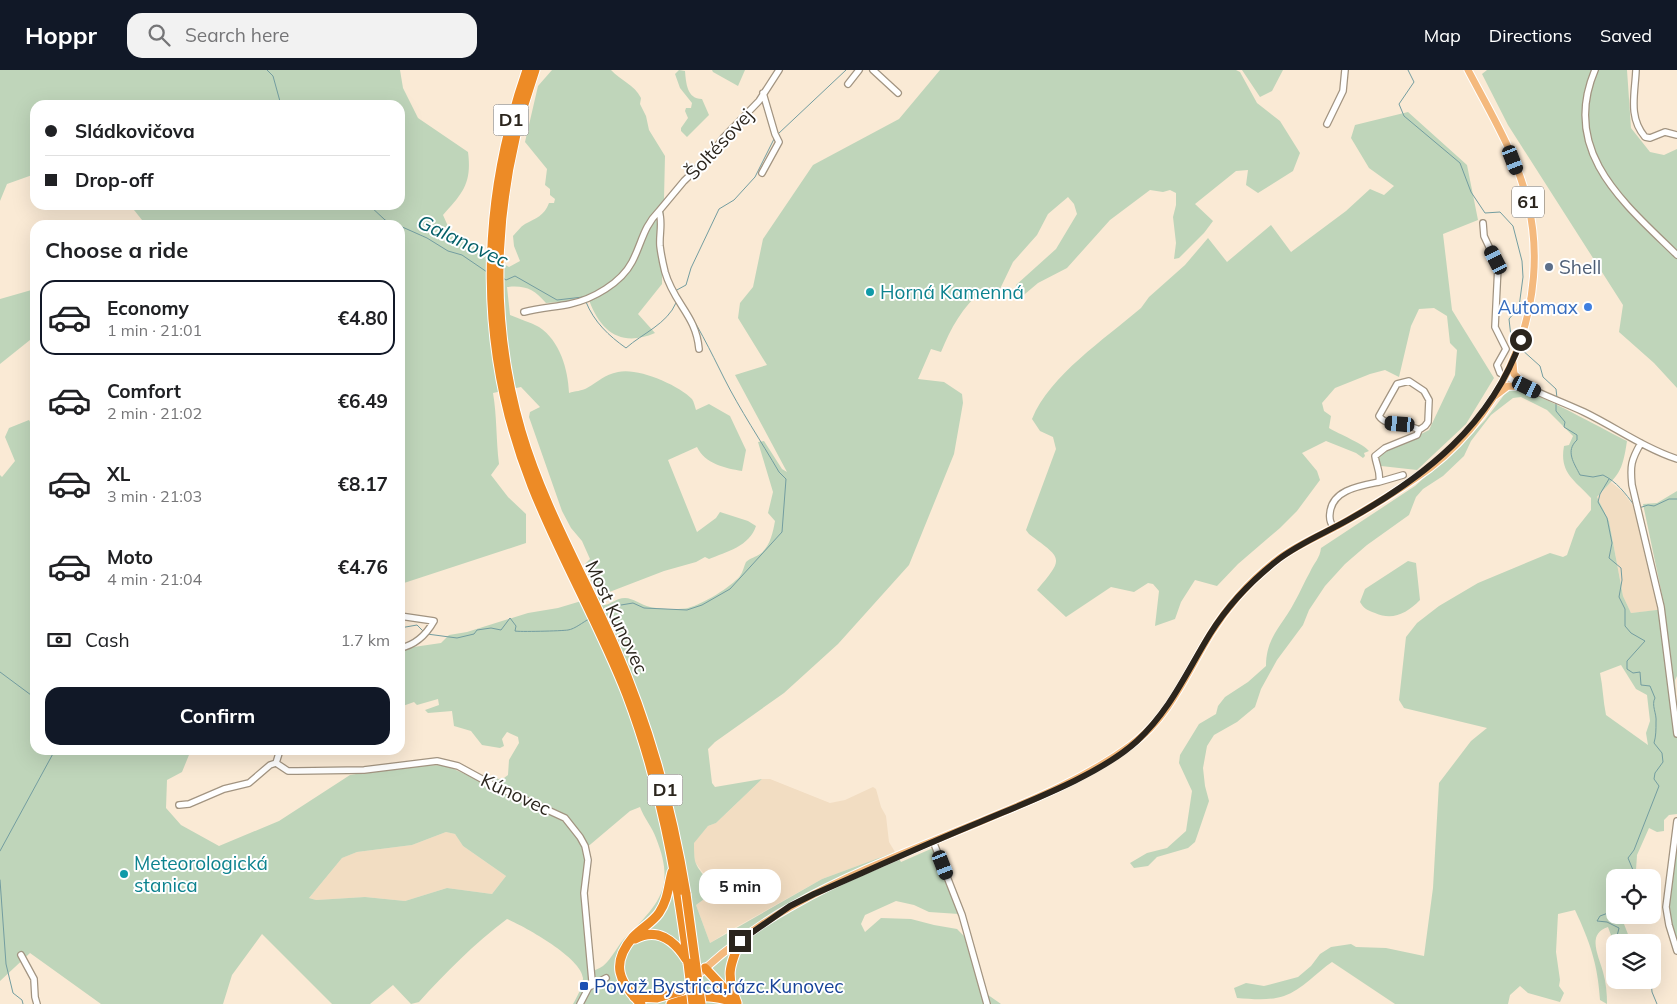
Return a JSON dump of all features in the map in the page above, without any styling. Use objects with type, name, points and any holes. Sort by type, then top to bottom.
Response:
[{"type":"highway","name":"D1","points":[[503,172],[511,119],[527,70]]},
{"type":"highway","name":"D1","points":[[503,172],[535,70]]},
{"type":"highway","name":"Most Kunovec","points":[[503,172],[492,227],[491,261],[494,327],[505,380],[511,424],[524,466],[608,632],[630,692]]},
{"type":"highway","name":"D1","points":[[630,692],[682,894],[693,1004]]},
{"type":"highway","name":"D1","points":[[630,692],[649,734],[665,790],[701,1004]]},
{"type":"highway","points":[[642,1004],[635,1000],[623,982],[619,968],[621,955],[630,942],[654,919],[662,907],[668,893],[674,864]]},
{"type":"highway","points":[[630,942],[646,935],[664,936],[676,944],[688,963]]},
{"type":"highway","points":[[738,1004],[731,987],[729,972],[740,941]]},
{"type":"highway","points":[[705,968],[738,1004]]},
{"type":"highway","points":[[635,1000],[654,999],[681,991]]},
{"type":"highway","points":[[670,1004],[703,995],[715,996],[738,1004]]},
{"type":"main road","name":"61","points":[[670,1004],[705,968],[790,906],[1042,795],[1098,768],[1135,743],[1158,719],[1175,697],[1225,612],[1248,586],[1281,557],[1388,497],[1430,467],[1451,449],[1491,399],[1513,360],[1529,311],[1534,275],[1534,247],[1530,212],[1523,185],[1510,154],[1468,70]]},
{"type":"main road","points":[[1513,360],[1514,374],[1527,387]]},
{"type":"main road","points":[[1491,399],[1508,386],[1527,387]]},
{"type":"street","points":[[848,84],[859,70]]},
{"type":"street","points":[[873,70],[898,92]]},
{"type":"street","points":[[1327,124],[1343,91],[1345,70]]},
{"type":"street","points":[[1594,70],[1587,89],[1586,113],[1588,137],[1600,170],[1622,202],[1677,255]]},
{"type":"street","points":[[1636,70],[1633,109],[1641,132],[1645,137],[1650,138],[1665,132],[1677,134]]},
{"type":"street","name":"Šoltésovej","points":[[658,211],[759,101],[777,71]]},
{"type":"street","points":[[762,173],[779,142],[763,93]]},
{"type":"street","points":[[524,312],[537,308],[571,304],[608,287],[618,280],[631,263],[647,224],[658,211]]},
{"type":"street","points":[[658,211],[662,224],[660,245],[665,272],[678,303],[692,320],[698,335],[699,348]]},
{"type":"street","points":[[1483,224],[1484,236],[1498,266],[1495,327],[1506,348],[1497,365],[1500,373],[1677,459]]},
{"type":"street","points":[[1378,482],[1380,474],[1375,456],[1385,448],[1411,439],[1428,422],[1429,400],[1419,386],[1409,381],[1402,382],[1394,389],[1379,416],[1385,422],[1412,425],[1419,430]]},
{"type":"street","points":[[1641,443],[1632,459],[1630,469],[1661,608],[1677,734]]},
{"type":"street","points":[[1334,528],[1329,517],[1331,505],[1340,494],[1356,487],[1403,474]]},
{"type":"street","points":[[405,617],[434,621],[428,631],[418,641],[405,646]]},
{"type":"street","points":[[179,805],[189,804],[224,789],[249,783],[270,765],[276,763],[278,755]]},
{"type":"street","name":"Kúnovec","points":[[276,763],[288,771],[298,771],[364,770],[437,761],[458,766],[491,784],[565,818],[585,846],[588,860],[584,893],[591,986]]},
{"type":"street","points":[[1677,821],[1666,907],[1677,951]]},
{"type":"street","points":[[934,841],[962,915],[987,1004]]},
{"type":"street","points":[[21,955],[34,979],[37,1004]]},
{"type":"street","points":[[580,1004],[591,986],[606,978]]},
{"type":"shaded area","points":[[1611,482],[1623,492],[1636,510],[1659,610],[1631,613],[1623,596],[1609,521],[1597,497]]},
{"type":"shaded area","points":[[762,779],[770,779],[830,803],[845,800],[873,787],[876,789],[881,807],[886,816],[889,842],[895,852],[822,879],[710,943],[696,905],[709,896],[704,874],[695,862],[693,843],[708,826],[716,823]]},
{"type":"shaded area","points":[[446,832],[455,834],[463,846],[506,876],[492,894],[447,888],[405,901],[365,897],[316,900],[309,898],[342,858],[357,852],[412,845]]},
{"type":"green space","points":[[0,70],[400,70],[403,88],[418,118],[468,152],[469,172],[467,180],[461,194],[443,215],[451,233],[509,267],[520,261],[514,246],[513,236],[523,225],[542,214],[549,203],[554,203],[555,199],[550,195],[550,189],[545,185],[547,169],[525,142],[538,86],[552,70],[611,70],[638,93],[649,130],[665,156],[662,284],[638,314],[655,333],[632,338],[614,334],[606,329],[600,321],[589,300],[546,303],[533,291],[524,287],[507,287],[510,315],[539,327],[552,340],[565,365],[569,393],[585,389],[613,373],[636,372],[657,378],[678,388],[692,399],[696,410],[709,404],[730,416],[746,450],[742,471],[722,467],[710,461],[705,458],[697,447],[668,460],[697,532],[716,518],[720,512],[748,521],[756,526],[749,539],[723,554],[709,559],[705,557],[696,562],[664,571],[599,596],[604,605],[625,598],[650,607],[680,609],[701,603],[730,585],[740,576],[746,562],[760,554],[769,543],[775,521],[768,513],[773,492],[758,442],[764,441],[782,469],[787,472],[735,375],[767,365],[738,318],[740,303],[753,287],[763,239],[813,165],[899,119],[940,70],[1236,70],[1240,72],[1257,103],[1280,121],[1300,153],[1293,171],[1258,193],[1246,185],[1248,170],[1236,171],[1195,204],[1213,221],[1179,258],[1174,259],[1176,243],[1173,217],[1176,193],[1170,190],[1163,192],[1150,190],[1110,220],[1067,268],[1038,283],[1019,299],[1020,290],[1016,285],[1056,249],[1077,214],[1074,204],[1068,197],[1048,214],[1037,235],[1013,262],[1000,289],[989,292],[983,290],[969,303],[953,326],[941,352],[931,349],[918,379],[944,382],[962,394],[963,403],[954,454],[909,565],[838,644],[784,693],[708,749],[712,783],[715,787],[762,779],[716,823],[708,826],[694,843],[695,861],[708,883],[710,895],[696,905],[710,943],[822,879],[895,852],[901,862],[933,848],[959,914],[929,912],[914,905],[896,901],[865,915],[861,924],[865,932],[881,918],[911,919],[957,929],[966,938],[981,990],[1001,1004],[573,1004],[583,981],[580,970],[563,952],[526,928],[507,919],[483,938],[419,1002],[411,1004],[393,985],[370,1004],[332,1004],[262,934],[232,975],[223,1004],[101,1004],[30,953],[0,981],[0,475],[2,477],[15,461],[5,437],[9,428],[29,420],[30,422],[30,755],[189,755],[182,772],[167,780],[166,808],[181,825],[219,846],[279,821],[350,775],[405,766],[445,765],[489,785],[496,776],[498,779],[504,778],[508,775],[509,760],[519,743],[518,737],[507,732],[502,739],[504,746],[500,748],[482,745],[471,731],[454,726],[452,711],[428,713],[425,710],[439,705],[438,699],[417,705],[414,702],[405,705],[405,648],[441,643],[449,635],[467,632],[528,613],[558,608],[598,596],[584,565],[590,559],[582,541],[571,528],[562,511],[529,417],[530,412],[540,407],[521,387],[493,393],[499,464],[491,475],[508,497],[526,514],[526,543],[405,583],[405,220],[142,220],[134,210],[405,210],[405,100],[30,100],[30,176],[7,184],[0,201]],"holes":[[[640,807],[662,855],[664,881],[661,892],[649,913],[624,939],[606,963],[600,968],[588,972],[583,915],[587,860],[585,849],[630,811]],[[446,832],[455,834],[463,846],[506,876],[492,894],[447,888],[405,901],[365,897],[316,900],[309,898],[342,858],[357,852],[412,845]]]},
{"type":"green space","points":[[679,70],[685,71],[688,90],[693,96],[702,99],[709,115],[687,137],[681,131],[681,128],[688,118],[685,111],[686,108],[691,108],[692,103],[680,88],[675,74]]},
{"type":"green space","points":[[712,70],[745,70],[738,86]]},
{"type":"green space","points":[[1242,70],[1283,70],[1272,91],[1260,97]]},
{"type":"green space","points":[[1487,70],[1627,70],[1631,128],[1650,152],[1664,155],[1677,149],[1677,388],[1654,363],[1619,332],[1623,305],[1508,125],[1482,74]]},
{"type":"green space","points":[[1408,112],[1467,165],[1478,220],[1443,234],[1452,310],[1494,378],[1466,424],[1417,470],[1381,466],[1377,459],[1381,454],[1429,430],[1455,375],[1457,350],[1450,343],[1447,316],[1434,308],[1419,309],[1411,326],[1399,377],[1385,370],[1370,374],[1335,388],[1322,403],[1324,411],[1331,416],[1329,428],[1357,442],[1369,451],[1364,453],[1365,456],[1363,458],[1356,453],[1326,441],[1302,453],[1317,471],[1320,480],[1297,511],[1238,564],[1217,586],[1195,580],[1181,602],[1175,619],[1155,626],[1159,591],[1153,584],[1148,583],[1134,592],[1111,587],[1066,617],[1037,590],[1052,571],[1056,559],[1048,549],[1026,530],[1056,449],[1053,437],[1040,431],[1032,419],[1040,403],[1065,373],[1095,345],[1141,308],[1149,297],[1185,265],[1208,238],[1227,262],[1271,225],[1291,252],[1346,211],[1370,189],[1384,195],[1394,186],[1369,168],[1351,138],[1355,125]]},
{"type":"green space","points":[[30,290],[30,340],[0,364],[0,299]]},
{"type":"green space","points":[[1512,389],[1522,390],[1627,441],[1621,467],[1597,497],[1609,521],[1623,596],[1631,613],[1665,609],[1643,504],[1657,503],[1677,491],[1677,676],[1675,680],[1677,814],[1669,815],[1664,820],[1664,831],[1657,832],[1649,828],[1637,855],[1636,869],[1606,869],[1606,924],[1624,924],[1628,934],[1611,934],[1608,927],[1601,930],[1597,935],[1597,953],[1605,980],[1607,1004],[1600,1000],[1592,954],[1575,910],[1558,914],[1556,952],[1560,980],[1559,986],[1564,993],[1560,1002],[1528,993],[1520,986],[1510,995],[1508,1004],[1395,1004],[1332,962],[1303,985],[1284,996],[1266,999],[1237,998],[1234,988],[1246,983],[1264,986],[1298,977],[1311,966],[1320,954],[1331,947],[1351,944],[1356,947],[1386,948],[1424,956],[1433,888],[1439,783],[1471,741],[1487,728],[1404,708],[1399,700],[1406,637],[1417,623],[1439,606],[1478,583],[1550,553],[1563,557],[1567,555],[1576,529],[1591,510],[1591,498],[1574,481],[1566,470],[1564,463],[1564,446],[1569,445],[1573,436],[1547,410],[1521,397],[1513,398],[1491,415],[1471,441],[1464,456],[1443,476],[1423,489],[1416,497],[1409,515],[1367,545],[1345,564],[1325,586],[1309,610],[1303,625],[1277,660],[1261,689],[1255,707],[1237,722],[1214,735],[1207,746],[1203,768],[1209,801],[1195,842],[1188,848],[1157,857],[1148,866],[1134,868],[1130,863],[1147,853],[1167,848],[1186,831],[1192,791],[1179,763],[1180,755],[1199,724],[1216,714],[1218,706],[1225,697],[1248,682],[1266,666],[1272,639],[1296,599],[1318,558],[1321,548],[1415,486],[1464,442],[1485,420],[1504,395]],"holes":[[[1621,665],[1636,689],[1647,695],[1650,721],[1646,733],[1648,745],[1606,715],[1600,673]]]},
{"type":"green space","points":[[1408,561],[1416,563],[1420,600],[1410,609],[1394,616],[1382,615],[1364,608],[1360,602],[1365,589]]},
{"type":"green space","points":[[1677,838],[1677,946],[1671,919],[1670,892]]},
{"type":"waterway","name":"Galanovec","points":[[267,70],[273,76],[280,100]]},
{"type":"waterway","name":"Galanovec","points":[[778,134],[846,70]]},
{"type":"waterway","points":[[1408,70],[1414,82],[1399,104],[1404,116],[1460,163],[1471,192],[1485,213],[1500,212],[1513,226],[1522,261],[1523,277],[1519,307],[1509,319],[1511,337],[1517,344]]},
{"type":"waterway","name":"Galanovec","points":[[675,291],[686,285],[691,268],[719,209],[734,200],[755,177],[774,139]]},
{"type":"waterway","name":"Galanovec","points":[[374,210],[385,220]]},
{"type":"waterway","name":"Galanovec","points":[[405,228],[427,238],[448,251],[462,255],[487,272]]},
{"type":"waterway","name":"Galanovec","points":[[503,278],[506,280],[515,276],[557,300],[583,297]]},
{"type":"waterway","points":[[603,611],[609,607],[633,603],[644,608],[687,610],[702,605],[730,589],[782,532],[786,479],[779,472],[744,414],[697,326],[679,297]]},
{"type":"waterway","name":"Galanovec","points":[[586,302],[593,316],[603,328],[626,348],[661,323],[676,303]]},
{"type":"waterway","points":[[1521,349],[1540,366],[1543,377],[1556,389],[1557,398]]},
{"type":"waterway","points":[[1556,402],[1556,411],[1565,422],[1564,427],[1577,435],[1577,440],[1573,444],[1571,453],[1573,462],[1580,475],[1593,477],[1603,475],[1617,484],[1634,505]]},
{"type":"waterway","points":[[1609,479],[1600,494],[1598,502],[1607,518],[1612,543],[1609,558],[1621,568],[1622,580],[1619,597],[1625,609],[1625,626],[1631,633],[1645,641],[1627,661],[1627,669],[1633,673],[1640,672],[1641,685],[1650,686],[1655,698],[1656,735],[1654,743],[1662,753],[1663,762],[1655,773],[1654,779],[1659,786],[1634,850],[1628,858],[1633,869]]},
{"type":"waterway","points":[[1639,508],[1648,505],[1654,506],[1669,499],[1677,499]]},
{"type":"waterway","points":[[427,634],[457,638],[474,634],[477,630],[491,628],[501,630],[510,618],[516,626],[515,631],[568,630],[589,619]]},
{"type":"waterway","points":[[405,627],[417,625],[424,632]]},
{"type":"waterway","points":[[0,672],[30,694]]},
{"type":"waterway","points":[[0,851],[52,755]]},
{"type":"waterway","points":[[0,880],[6,964],[13,993],[22,1000],[23,1004]]},
{"type":"waterway","points":[[1606,914],[1600,916],[1597,921],[1606,922]]},
{"type":"waterway","points":[[1611,924],[1619,928],[1618,934]]},
{"type":"waterway","points":[[1652,989],[1657,1004]]},
{"type":"place","name":"Shell","points":[[1549,267]]},
{"type":"place","name":"Horná Kamenná","points":[[870,292]]},
{"type":"place","name":"Automax","points":[[1588,307]]},
{"type":"place","name":"Meteorologická stanica","points":[[124,874]]},
{"type":"place","name":"Považ.Bystrica,rázc.Kunovec","points":[[584,986]]},
{"type":"route","points":[[740,941],[790,906],[934,841],[1035,799],[1098,768],[1135,743],[1158,719],[1175,697],[1217,624],[1248,586],[1281,557],[1388,497],[1430,467],[1451,449],[1463,437],[1491,399],[1513,360],[1521,340]]}]
